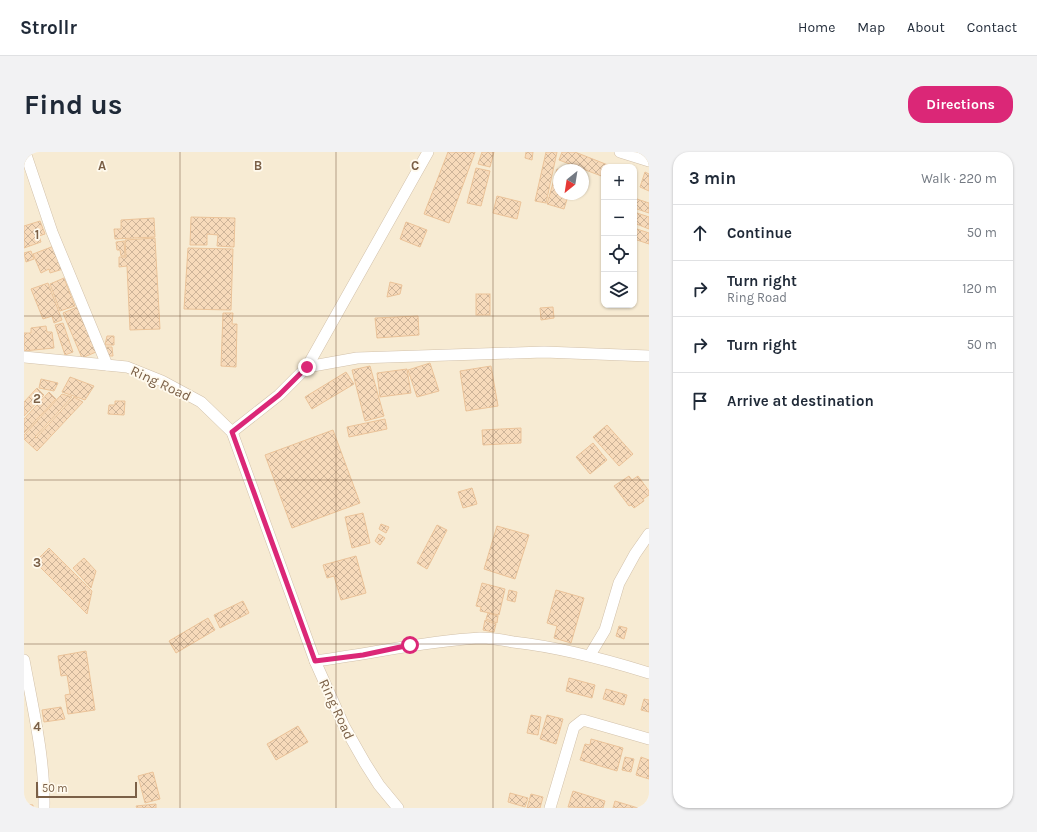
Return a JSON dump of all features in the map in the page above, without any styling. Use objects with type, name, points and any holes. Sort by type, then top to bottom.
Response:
[{"type":"street","points":[[25,152],[52,232],[107,365]]},
{"type":"street","points":[[232,432],[279,395],[307,367],[428,152]]},
{"type":"street","points":[[620,152],[649,161]]},
{"type":"street","points":[[307,367],[357,358],[544,352],[649,356]]},
{"type":"street","name":"Ring Road","points":[[24,357],[127,367],[162,381],[201,402],[232,432],[315,661],[344,726],[379,785],[398,808]]},
{"type":"street","points":[[590,655],[605,630],[619,583],[635,554],[649,534]]},
{"type":"street","points":[[315,661],[363,655],[410,645],[482,638],[529,643],[590,655],[649,672]]},
{"type":"street","points":[[24,660],[39,740],[45,783],[44,808]]},
{"type":"street","points":[[550,808],[574,727],[580,721],[583,720],[649,739]]},
{"type":"shaded area","points":[[24,152],[649,152],[649,808],[24,808]]},
{"type":"building","points":[[448,152],[475,152],[449,223],[424,214]]},
{"type":"building","points":[[482,152],[494,152],[490,167],[478,164]]},
{"type":"building","points":[[526,152],[533,152],[532,160],[525,158]]},
{"type":"building","points":[[546,152],[557,152],[554,164],[553,164],[546,203],[535,201]]},
{"type":"building","points":[[562,152],[575,152],[605,164],[601,164],[601,176],[589,171],[589,164],[570,164],[559,160]]},
{"type":"building","points":[[476,168],[490,171],[481,206],[467,203]]},
{"type":"building","points":[[645,172],[649,174],[649,191],[640,187]]},
{"type":"building","points":[[553,183],[553,200],[567,200],[564,209],[547,204]]},
{"type":"building","points":[[497,196],[521,202],[517,219],[493,213]]},
{"type":"building","points":[[637,199],[649,203],[649,213],[637,209]]},
{"type":"building","points":[[637,213],[649,217],[649,229],[637,224]]},
{"type":"building","points":[[191,217],[235,218],[234,247],[217,246],[218,235],[207,234],[207,245],[190,245]]},
{"type":"building","points":[[154,218],[155,237],[115,239],[114,229],[121,229],[121,220]]},
{"type":"building","points":[[40,221],[45,234],[39,236],[41,242],[24,248],[24,226]]},
{"type":"building","points":[[406,222],[427,230],[420,247],[400,239]]},
{"type":"building","points":[[637,229],[649,233],[649,244],[637,240]]},
{"type":"building","points":[[155,238],[160,329],[130,330],[127,266],[119,267],[119,257],[126,257],[125,240]]},
{"type":"building","points":[[124,241],[125,256],[121,256],[120,250],[117,250],[116,242]]},
{"type":"building","points":[[54,246],[63,269],[50,273],[49,269],[41,273],[33,254]]},
{"type":"building","points":[[188,248],[233,249],[231,310],[184,309]]},
{"type":"building","points":[[31,251],[34,259],[26,262],[24,253]]},
{"type":"building","points":[[64,278],[75,306],[60,311],[50,284]]},
{"type":"building","points":[[390,282],[402,285],[400,294],[387,297]]},
{"type":"building","points":[[48,283],[62,320],[54,323],[52,316],[43,319],[31,289]]},
{"type":"building","points":[[476,294],[490,294],[490,315],[476,315]]},
{"type":"building","points":[[77,307],[96,352],[82,358],[63,313]]},
{"type":"building","points":[[553,307],[554,318],[541,320],[540,308]]},
{"type":"building","points":[[223,313],[233,313],[232,324],[237,324],[236,367],[221,366]]},
{"type":"building","points":[[418,316],[419,335],[377,338],[375,318]]},
{"type":"building","points":[[63,323],[73,352],[65,355],[55,325]]},
{"type":"building","points":[[46,326],[47,332],[52,332],[54,348],[24,351],[24,333],[31,333],[31,328]]},
{"type":"building","points":[[107,336],[114,336],[114,345],[105,345]]},
{"type":"building","points":[[106,347],[112,347],[113,356],[106,356]]},
{"type":"building","points":[[430,363],[439,391],[417,397],[408,370]]},
{"type":"building","points":[[370,366],[384,416],[365,421],[352,370]]},
{"type":"building","points":[[491,366],[498,406],[466,411],[460,371]]},
{"type":"building","points":[[407,369],[411,393],[380,397],[377,373]]},
{"type":"building","points":[[346,372],[354,384],[312,409],[305,397]]},
{"type":"building","points":[[70,377],[94,386],[85,400],[62,392]]},
{"type":"building","points":[[41,379],[58,383],[54,391],[39,388]]},
{"type":"building","points":[[37,388],[44,395],[24,416],[24,402]]},
{"type":"building","points":[[49,392],[56,399],[24,433],[24,419]]},
{"type":"building","points":[[62,394],[72,397],[35,437],[36,438],[74,397],[83,402],[37,451],[24,439],[24,435]]},
{"type":"building","points":[[115,401],[125,401],[124,415],[108,414],[109,405],[115,405]]},
{"type":"building","points":[[385,419],[387,429],[349,437],[347,427]]},
{"type":"building","points":[[607,425],[633,454],[619,466],[593,437]]},
{"type":"building","points":[[521,428],[521,443],[483,445],[482,430]]},
{"type":"building","points":[[333,430],[360,503],[292,528],[265,455]]},
{"type":"building","points":[[593,443],[607,460],[590,474],[576,457]]},
{"type":"building","points":[[629,476],[632,480],[638,476],[649,491],[649,495],[643,499],[644,501],[634,508],[631,505],[629,506],[614,486]]},
{"type":"building","points":[[472,488],[477,504],[463,508],[458,492]]},
{"type":"building","points":[[363,513],[370,543],[352,548],[345,517]]},
{"type":"building","points":[[381,524],[389,527],[386,533],[379,529]]},
{"type":"building","points":[[437,525],[447,530],[427,569],[417,563]]},
{"type":"building","points":[[497,526],[529,535],[515,579],[484,569]]},
{"type":"building","points":[[379,534],[385,538],[380,545],[375,541]]},
{"type":"building","points":[[49,548],[92,591],[87,614],[35,562]]},
{"type":"building","points":[[356,556],[366,593],[341,600],[334,576],[327,578],[323,565]]},
{"type":"building","points":[[84,558],[96,571],[91,588],[73,568]]},
{"type":"building","points":[[482,583],[505,589],[499,615],[480,611],[481,607],[476,606]]},
{"type":"building","points":[[509,590],[517,592],[515,602],[507,600]]},
{"type":"building","points":[[556,590],[584,598],[571,643],[554,638],[557,626],[547,623]]},
{"type":"building","points":[[243,601],[249,613],[220,628],[214,615]]},
{"type":"building","points":[[488,613],[498,616],[497,623],[486,619]]},
{"type":"building","points":[[208,618],[215,630],[176,653],[169,641]]},
{"type":"building","points":[[485,620],[496,624],[494,632],[483,630]]},
{"type":"building","points":[[619,626],[627,628],[624,639],[616,636]]},
{"type":"building","points":[[86,651],[95,710],[68,714],[65,695],[70,694],[67,675],[61,676],[58,656]]},
{"type":"building","points":[[569,678],[595,685],[592,698],[566,691]]},
{"type":"building","points":[[606,689],[627,695],[624,705],[603,699]]},
{"type":"building","points":[[644,699],[649,700],[649,712],[641,710]]},
{"type":"building","points":[[61,707],[65,719],[44,722],[42,710]]},
{"type":"building","points":[[531,715],[541,717],[538,735],[527,733]]},
{"type":"building","points":[[547,715],[563,719],[556,744],[540,739]]},
{"type":"building","points":[[298,726],[308,742],[276,760],[267,744]]},
{"type":"building","points":[[591,739],[623,748],[617,771],[580,760],[585,744],[590,745]]},
{"type":"building","points":[[625,757],[634,759],[631,772],[622,770]]},
{"type":"building","points":[[641,757],[649,760],[649,779],[636,775]]},
{"type":"building","points":[[153,772],[160,799],[145,803],[138,776]]},
{"type":"building","points":[[573,791],[605,801],[603,808],[568,807]]},
{"type":"building","points":[[510,793],[528,798],[525,807],[508,802]]},
{"type":"building","points":[[531,794],[543,797],[540,808],[527,808]]},
{"type":"building","points":[[615,801],[638,808],[613,808]]},
{"type":"building","points":[[24,804],[33,805],[33,808],[24,808]]},
{"type":"building","points":[[156,804],[156,808],[137,808],[136,806]]},
{"type":"route","points":[[307,367],[279,395],[232,432],[315,661],[363,655],[410,645]]}]
